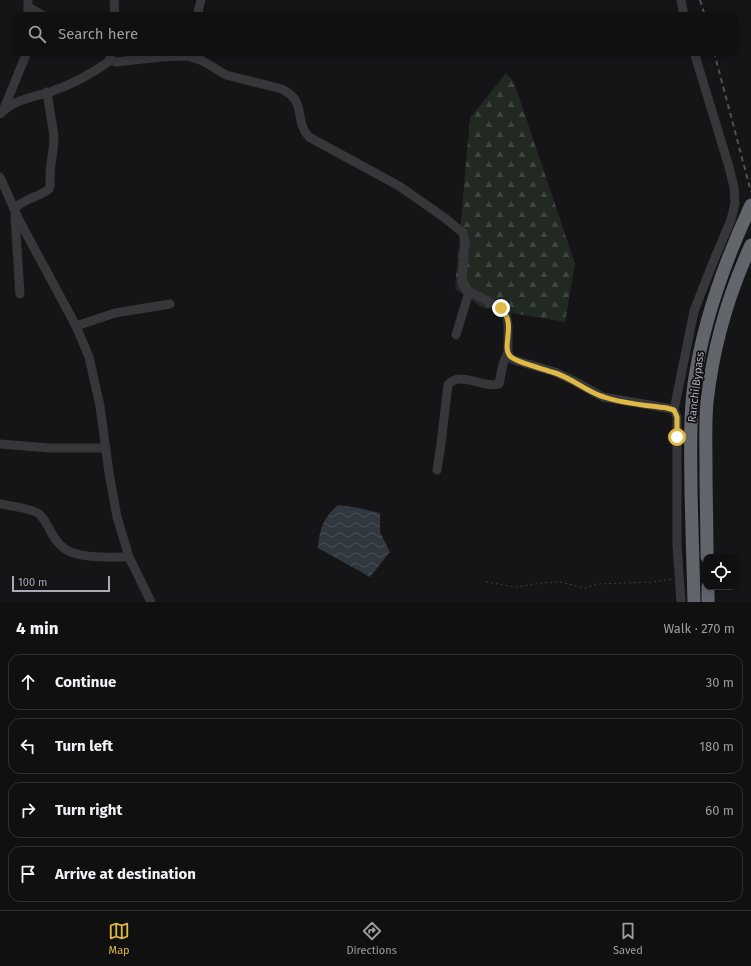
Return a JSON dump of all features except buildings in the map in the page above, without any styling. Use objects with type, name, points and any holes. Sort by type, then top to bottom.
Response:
[{"type":"highway","name":"Ranchi Bypass","points":[[694,602],[690,446],[694,384],[707,318],[719,282],[740,229],[751,206]]},
{"type":"highway","name":"Ranchi Bypass","points":[[707,554],[707,404],[712,366],[730,297],[750,247]]},
{"type":"highway","points":[[708,590],[708,602]]},
{"type":"street","points":[[114,0],[115,12]]},
{"type":"street","points":[[198,12],[201,0]]},
{"type":"street","points":[[681,0],[683,12]]},
{"type":"street","points":[[1,113],[25,56]]},
{"type":"street","points":[[1,113],[26,99],[76,80],[97,69],[110,56],[116,62],[169,56]]},
{"type":"street","points":[[190,56],[203,61],[226,75],[286,91],[294,97],[298,104],[301,125],[303,131],[309,137],[399,186],[463,233],[465,242],[462,285],[469,292],[501,308],[506,314],[508,325],[508,352],[500,384],[490,385],[460,379],[451,381],[448,385],[437,470]]},
{"type":"street","points":[[681,602],[676,545],[677,417],[674,410],[694,311],[731,220],[735,203],[734,187],[729,167],[695,56]]},
{"type":"street","points":[[20,294],[14,210],[20,203],[50,188],[50,162],[54,144],[54,136],[47,92]]},
{"type":"street","points":[[0,177],[14,210],[76,326],[89,357],[100,406],[117,517],[129,557],[151,602]]},
{"type":"street","points":[[456,335],[469,292]]},
{"type":"street","points":[[76,326],[115,313],[170,304]]},
{"type":"street","points":[[508,352],[509,356],[514,360],[555,372],[603,397],[674,410]]},
{"type":"street","points":[[0,444],[49,448],[106,448]]},
{"type":"street","points":[[0,504],[30,510],[39,514],[59,545],[70,552],[91,556],[129,557]]},
{"type":"path","points":[[486,582],[516,587],[560,582],[585,588],[598,584],[652,582],[678,579]]},
{"type":"green space","points":[[506,73],[514,82],[575,264],[565,322],[483,308],[455,289],[470,118]]},
{"type":"water","points":[[338,505],[380,513],[380,532],[390,552],[370,577],[318,548],[323,524],[329,514]]},
{"type":"railway","points":[[700,0],[704,12]]},
{"type":"railway","points":[[715,56],[751,192]]},
{"type":"route","points":[[501,308],[508,319],[508,352],[512,359],[555,372],[603,397],[671,408],[676,413],[677,417],[677,437]]}]
